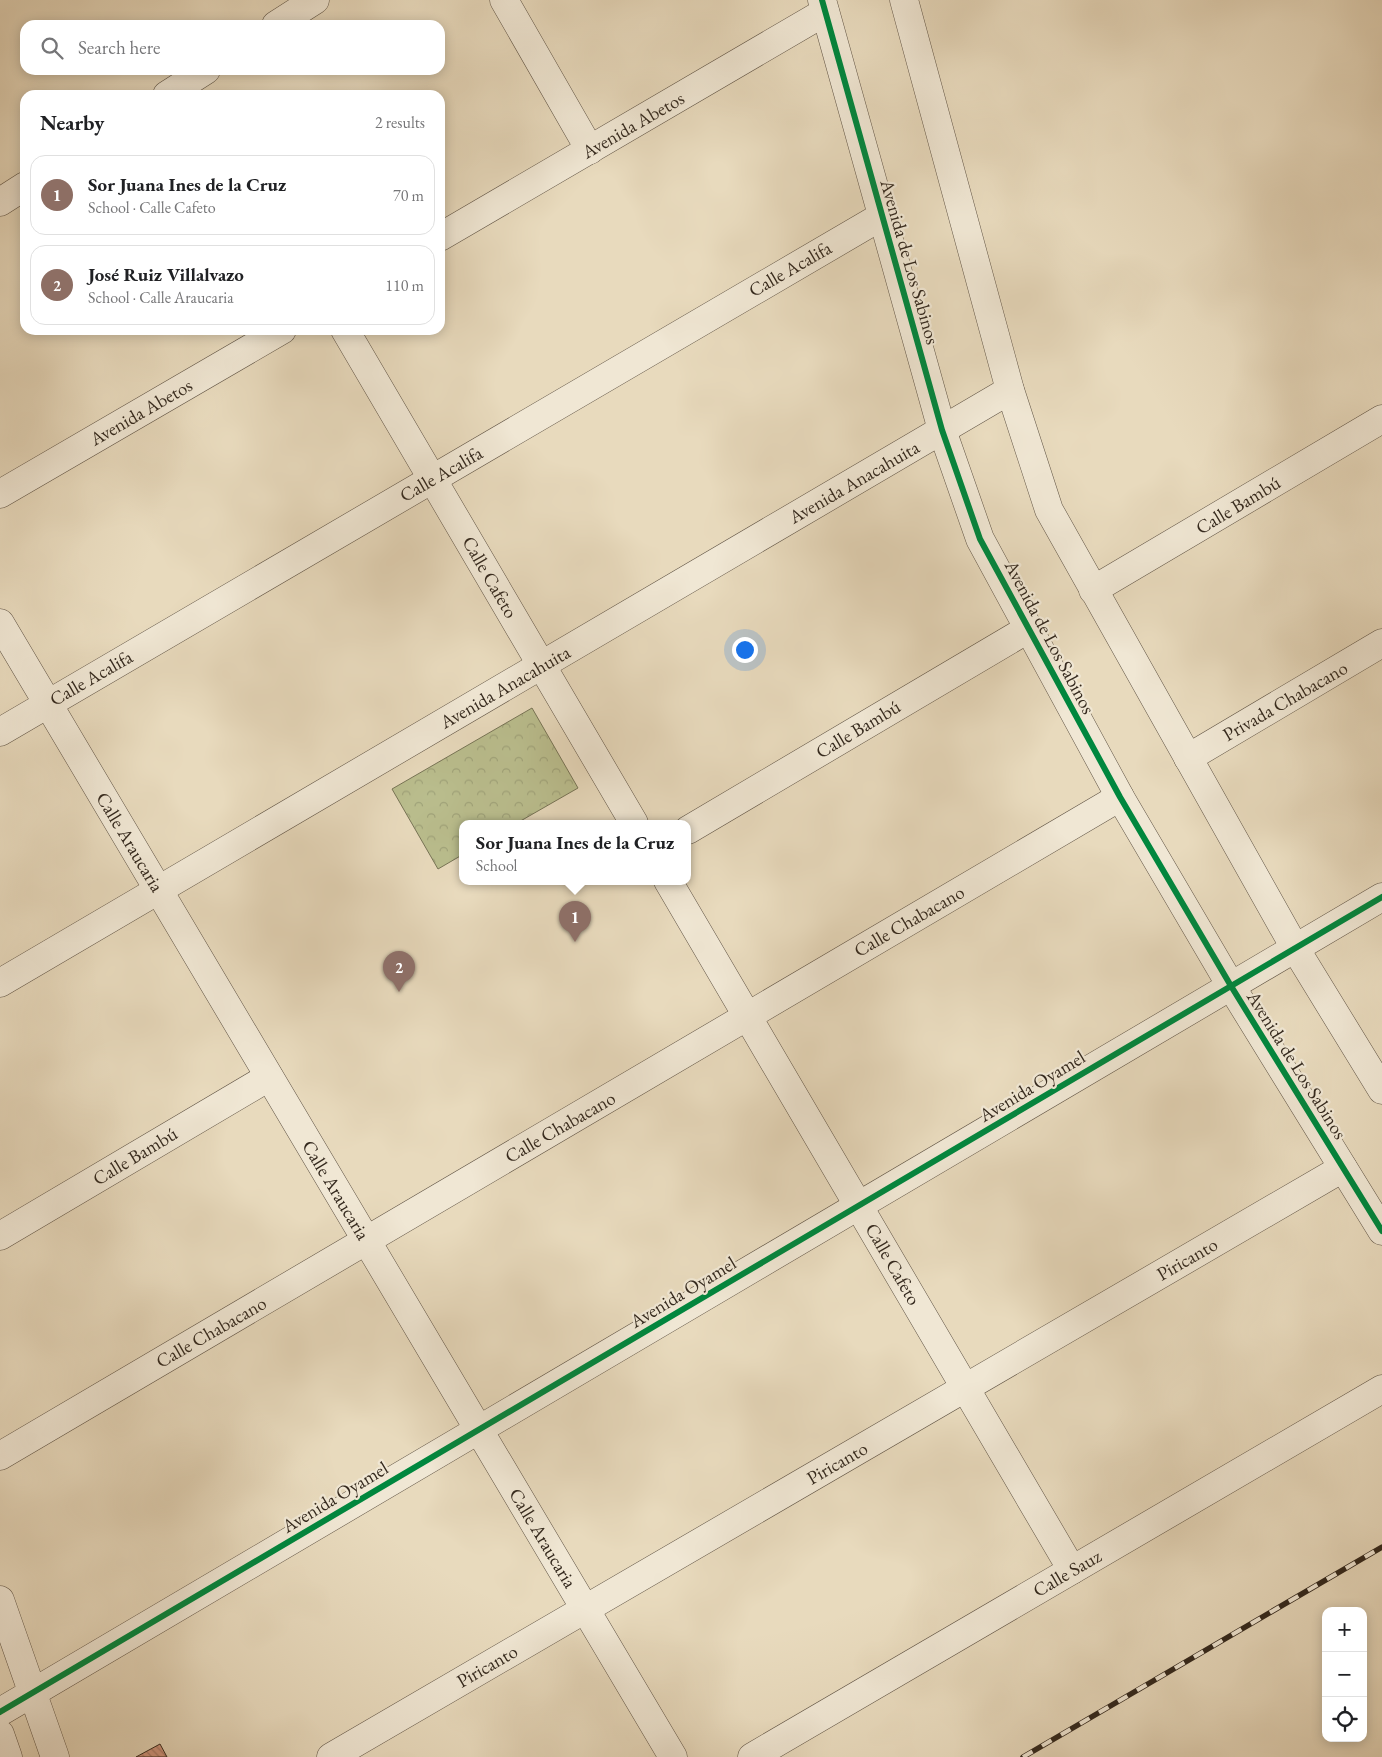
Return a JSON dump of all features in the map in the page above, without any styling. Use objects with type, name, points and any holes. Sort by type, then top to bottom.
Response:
[{"type":"street","points":[[284,20],[316,0]]},
{"type":"street","points":[[504,0],[590,150]]},
{"type":"street","points":[[904,0],[1010,390],[1049,510],[1295,948],[1382,1090]]},
{"type":"street","name":"Avenida Abetos","points":[[445,234],[590,150],[823,6]]},
{"type":"street","name":"Avenida de Los Sabinos","points":[[823,6],[942,430],[980,539],[1120,797],[1231,986],[1382,1231]]},
{"type":"street","points":[[179,90],[203,80]]},
{"type":"street","points":[[0,202],[20,189]]},
{"type":"street","name":"Calle Acalifa","points":[[0,732],[882,216]]},
{"type":"street","name":"Avenida Abetos","points":[[0,494],[273,335]]},
{"type":"street","name":"Calle Cafeto","points":[[348,335],[632,820]]},
{"type":"street","name":"Avenida Anacahuita","points":[[0,983],[1010,390]]},
{"type":"street","name":"Calle Bambú","points":[[1093,590],[1382,419]]},
{"type":"street","name":"Calle Araucaria","points":[[0,623],[673,1757]]},
{"type":"street","name":"Calle Bambú","points":[[691,828],[1028,629]]},
{"type":"street","name":"Privada Chabacano","points":[[1188,758],[1382,644]]},
{"type":"street","name":"Calle Chabacano","points":[[0,1456],[1120,797]]},
{"type":"street","name":"Calle Cafeto","points":[[670,885],[1072,1570]]},
{"type":"street","name":"Avenida Oyamel","points":[[0,1712],[1382,897]]},
{"type":"street","name":"Calle Bambú","points":[[0,1236],[269,1077]]},
{"type":"street","name":"Piricanto","points":[[332,1757],[1343,1168]]},
{"type":"street","name":"Calle Sauz","points":[[752,1757],[1382,1389]]},
{"type":"street","points":[[0,1600],[55,1757]]},
{"type":"street","points":[[0,1734],[8,1757]]},
{"type":"green space","points":[[532,708],[578,788],[522,820],[459,820],[459,857],[438,869],[392,789]]},
{"type":"building","points":[[160,1744],[167,1757],[136,1757]]},
{"type":"railway","points":[[1023,1757],[1382,1547]]},
{"type":"cycle path","points":[[822,0],[942,430],[980,539],[1120,797],[1231,986],[1382,1231]]},
{"type":"cycle path","points":[[0,1712],[1382,897]]},
{"type":"place","name":"Sor Juana Ines de la Cruz","points":[[575,942]]},
{"type":"place","name":"José Ruiz Villalvazo","points":[[399,992]]}]
